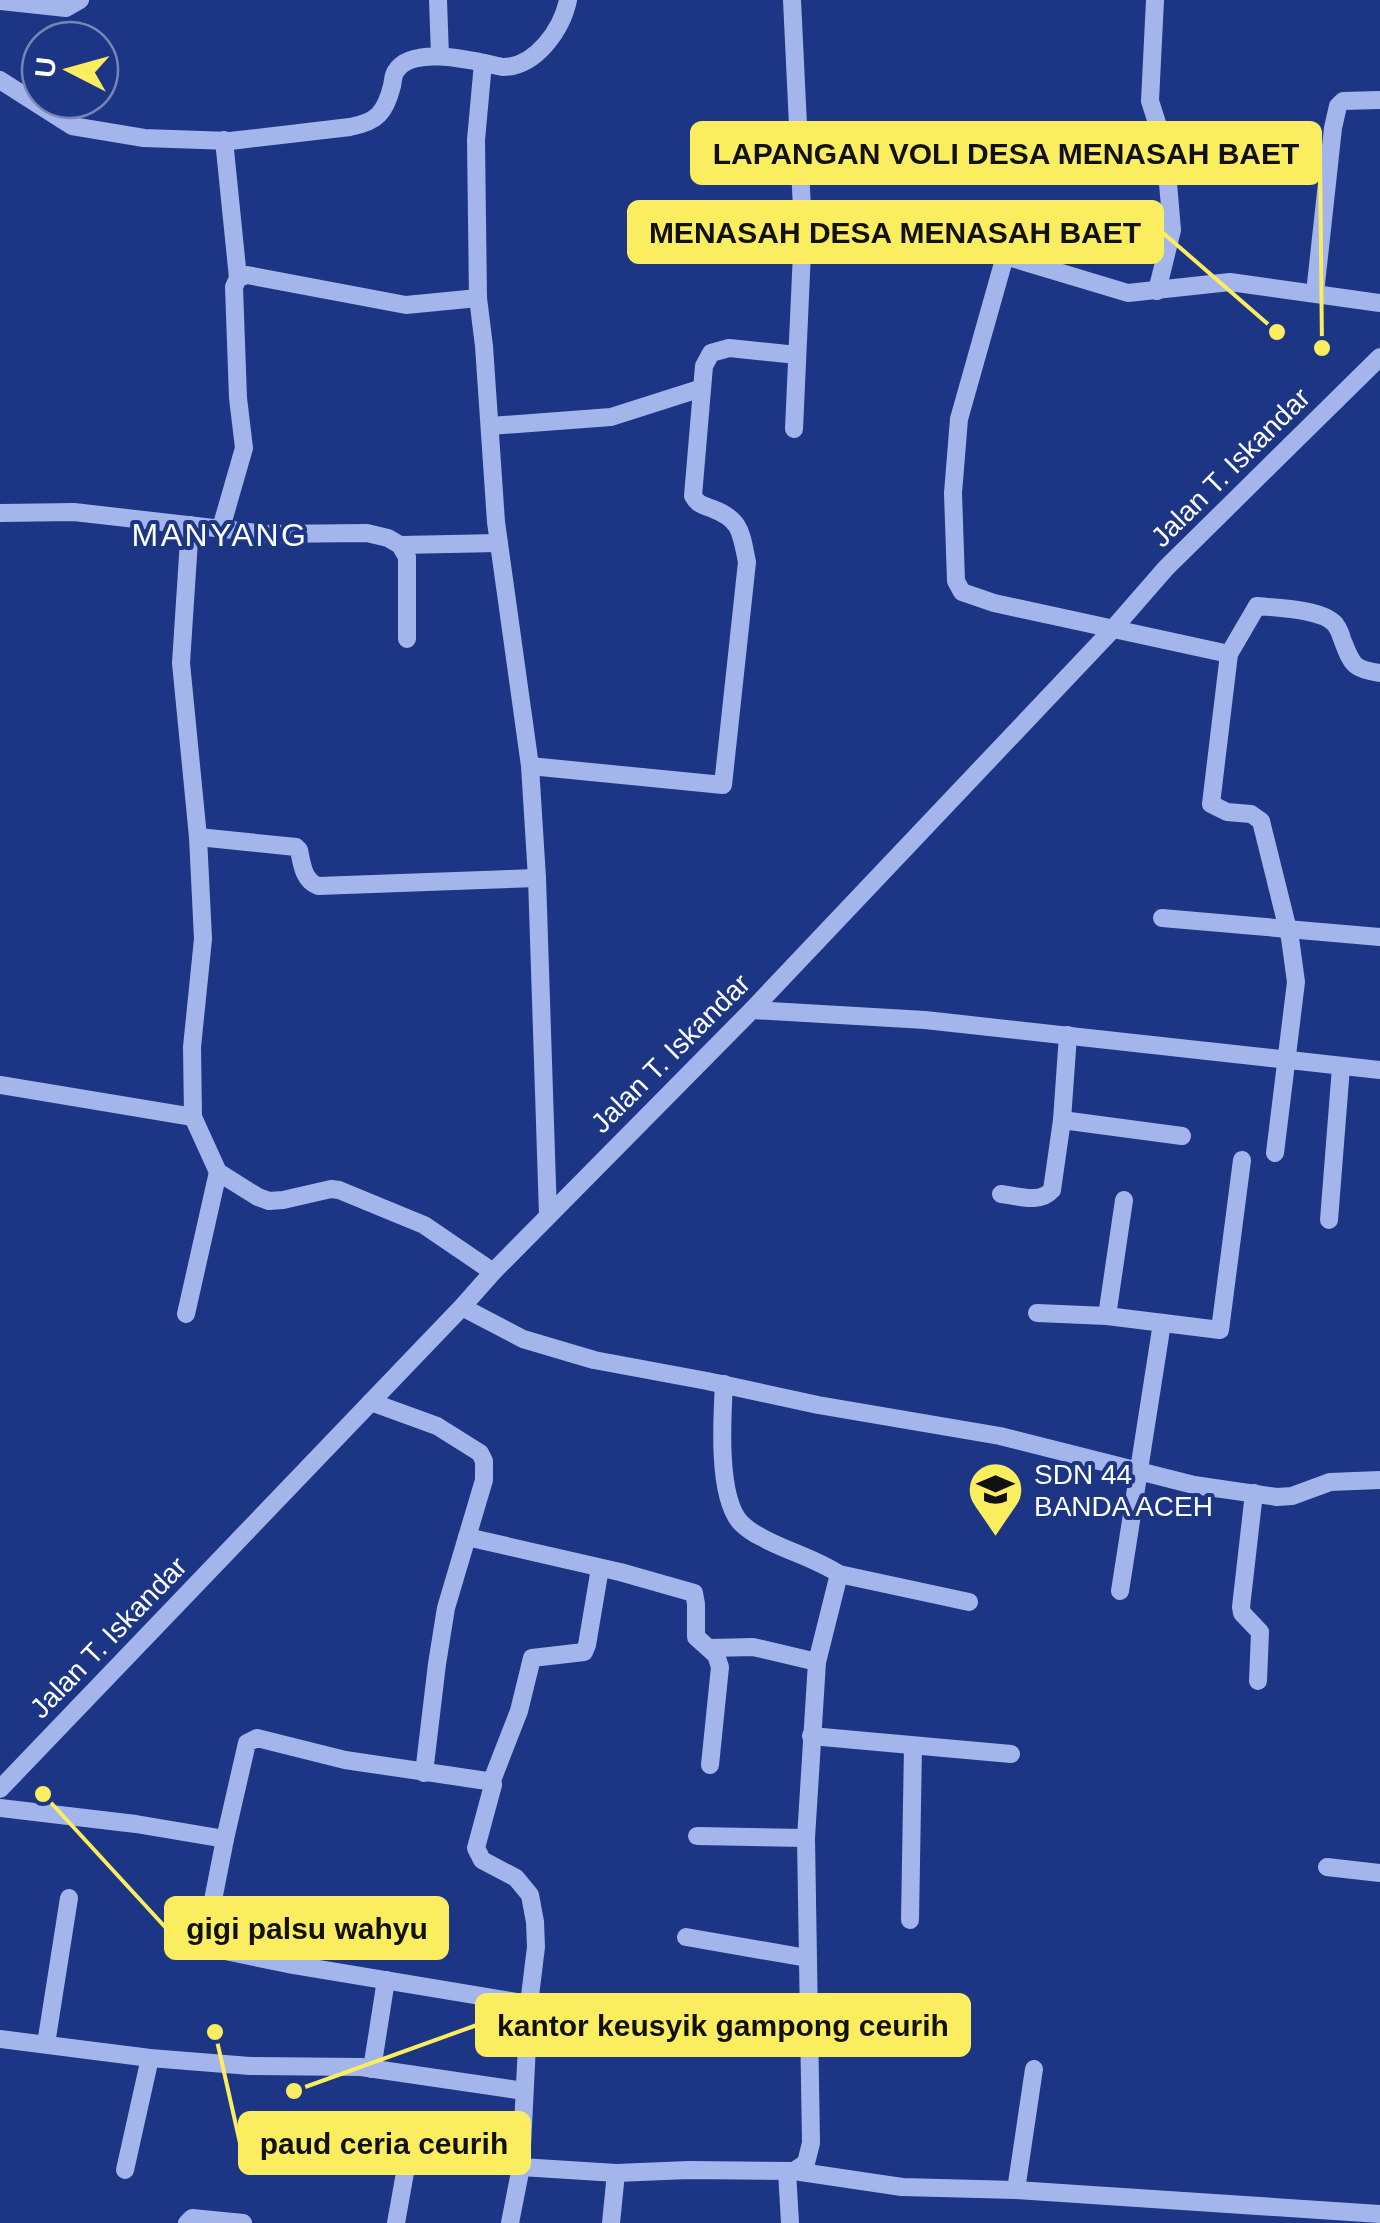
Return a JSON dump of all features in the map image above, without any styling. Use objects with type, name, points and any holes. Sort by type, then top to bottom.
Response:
[{"type":"street","points":[[0,2],[66,8],[80,0]]},
{"type":"street","points":[[438,0],[440,56]]},
{"type":"street","points":[[0,80],[72,126],[144,138],[224,140],[296,134],[368,123],[383,111],[396,70],[411,60],[440,56],[513,67],[522,63],[552,37],[564,17],[568,0]]},
{"type":"street","points":[[792,0],[803,230],[794,429]]},
{"type":"street","points":[[1155,0],[1150,102],[1166,148],[1172,230],[1157,292]]},
{"type":"street","points":[[483,63],[476,140],[478,298],[499,543],[530,766],[548,1216]]},
{"type":"street","points":[[1315,293],[1338,106],[1343,101],[1380,100]]},
{"type":"street","points":[[221,528],[244,448],[234,286],[238,278],[224,140]]},
{"type":"street","points":[[803,230],[920,241],[1005,256],[1128,293],[1230,282],[1380,304]]},
{"type":"street","points":[[1005,256],[959,419],[953,494],[956,581],[962,592],[994,604],[1228,654]]},
{"type":"street","points":[[238,278],[247,275],[406,305],[478,298]]},
{"type":"street","points":[[530,766],[719,786],[726,782],[747,562],[733,519],[698,504],[693,496],[704,366],[711,353],[729,348],[797,355]]},
{"type":"street","name":"Jalan T. Iskandar","points":[[0,1788],[493,1272],[752,1010],[1166,568],[1380,358]]},
{"type":"street","points":[[490,426],[611,416],[702,388]]},
{"type":"street","points":[[0,512],[74,512],[267,534],[367,533],[388,538],[400,545],[407,557],[408,638]]},
{"type":"street","points":[[190,524],[181,663],[198,837],[202,939],[192,1047],[193,1117],[218,1172],[258,1197],[270,1201],[339,1190],[424,1225],[493,1272]]},
{"type":"street","points":[[400,545],[499,543]]},
{"type":"street","points":[[1275,1153],[1296,982],[1288,928],[1261,821],[1251,814],[1227,812],[1211,804],[1228,654],[1258,606],[1289,609],[1333,621],[1352,664],[1362,670],[1380,672]]},
{"type":"street","points":[[198,837],[296,848],[309,880],[318,886],[537,878]]},
{"type":"street","points":[[1162,918],[1380,937]]},
{"type":"street","points":[[752,1010],[926,1020],[1380,1070]]},
{"type":"street","points":[[1001,1194],[1039,1198],[1052,1190],[1068,1034]]},
{"type":"street","points":[[1329,1220],[1341,1067]]},
{"type":"street","points":[[0,1085],[193,1117]]},
{"type":"street","points":[[1062,1120],[1182,1136]]},
{"type":"street","points":[[1038,1313],[1106,1316],[1220,1330],[1242,1160]]},
{"type":"street","points":[[186,1314],[218,1172]]},
{"type":"street","points":[[1106,1316],[1124,1200]]},
{"type":"street","points":[[462,1307],[523,1338],[594,1360],[818,1405],[1000,1436],[1194,1485],[1292,1496],[1330,1482],[1380,1480]]},
{"type":"street","points":[[1120,1591],[1162,1323]]},
{"type":"street","points":[[724,1384],[720,1441],[732,1508],[740,1522],[761,1537],[840,1574],[969,1602]]},
{"type":"street","points":[[371,1402],[437,1426],[480,1453],[484,1461],[484,1480],[443,1626],[424,1773]]},
{"type":"street","points":[[1254,1493],[1241,1607],[1260,1632],[1258,1681]]},
{"type":"street","points":[[467,1537],[694,1593],[696,1637],[716,1654],[720,1667],[710,1766]]},
{"type":"street","points":[[510,2223],[520,2167],[535,1922],[530,1895],[516,1878],[482,1860],[476,1848],[493,1788],[491,1783],[520,1711],[532,1658],[584,1652],[600,1568]]},
{"type":"street","points":[[791,2171],[806,2164],[811,2143],[806,1838],[811,1736],[817,1662],[840,1574]]},
{"type":"street","points":[[710,1648],[753,1646],[817,1662]]},
{"type":"street","points":[[811,1736],[1011,1754]]},
{"type":"street","points":[[491,1783],[344,1760],[256,1738],[247,1743],[205,1942],[206,1947],[529,2004]]},
{"type":"street","points":[[910,1920],[913,1746]]},
{"type":"street","points":[[0,1808],[225,1839]]},
{"type":"street","points":[[696,1836],[806,1838]]},
{"type":"street","points":[[1327,1867],[1380,1873]]},
{"type":"street","points":[[46,2044],[69,1898]]},
{"type":"street","points":[[686,1937],[806,1958]]},
{"type":"street","points":[[372,2069],[386,1980]]},
{"type":"street","points":[[0,2039],[150,2058],[250,2066],[372,2069],[524,2091]]},
{"type":"street","points":[[125,2170],[150,2058]]},
{"type":"street","points":[[1016,2190],[1034,2069]]},
{"type":"street","points":[[396,2223],[408,2156]]},
{"type":"street","points":[[520,2167],[616,2173],[791,2171],[902,2187],[1016,2190],[1380,2214]]},
{"type":"street","points":[[790,2223],[791,2171]]},
{"type":"street","points":[[611,2223],[616,2173]]},
{"type":"street","points":[[186,2223],[192,2218],[243,2223]]},
{"type":"place","name":"MENASAH DESA MENASAH BAET","points":[[1277,332]]},
{"type":"place","name":"LAPANGAN VOLI DESA MENASAH BAET","points":[[1322,348]]},
{"type":"place","name":"SDN 44 BANDA ACEH","points":[[995,1539]]},
{"type":"place","name":"gigi palsu wahyu","points":[[43,1794]]},
{"type":"place","name":"paud ceria ceurih","points":[[215,2032]]},
{"type":"place","name":"kantor keusyik gampong ceurih","points":[[294,2091]]},
{"type":"district","name":"MANYANG","points":[[220,535]]}]
